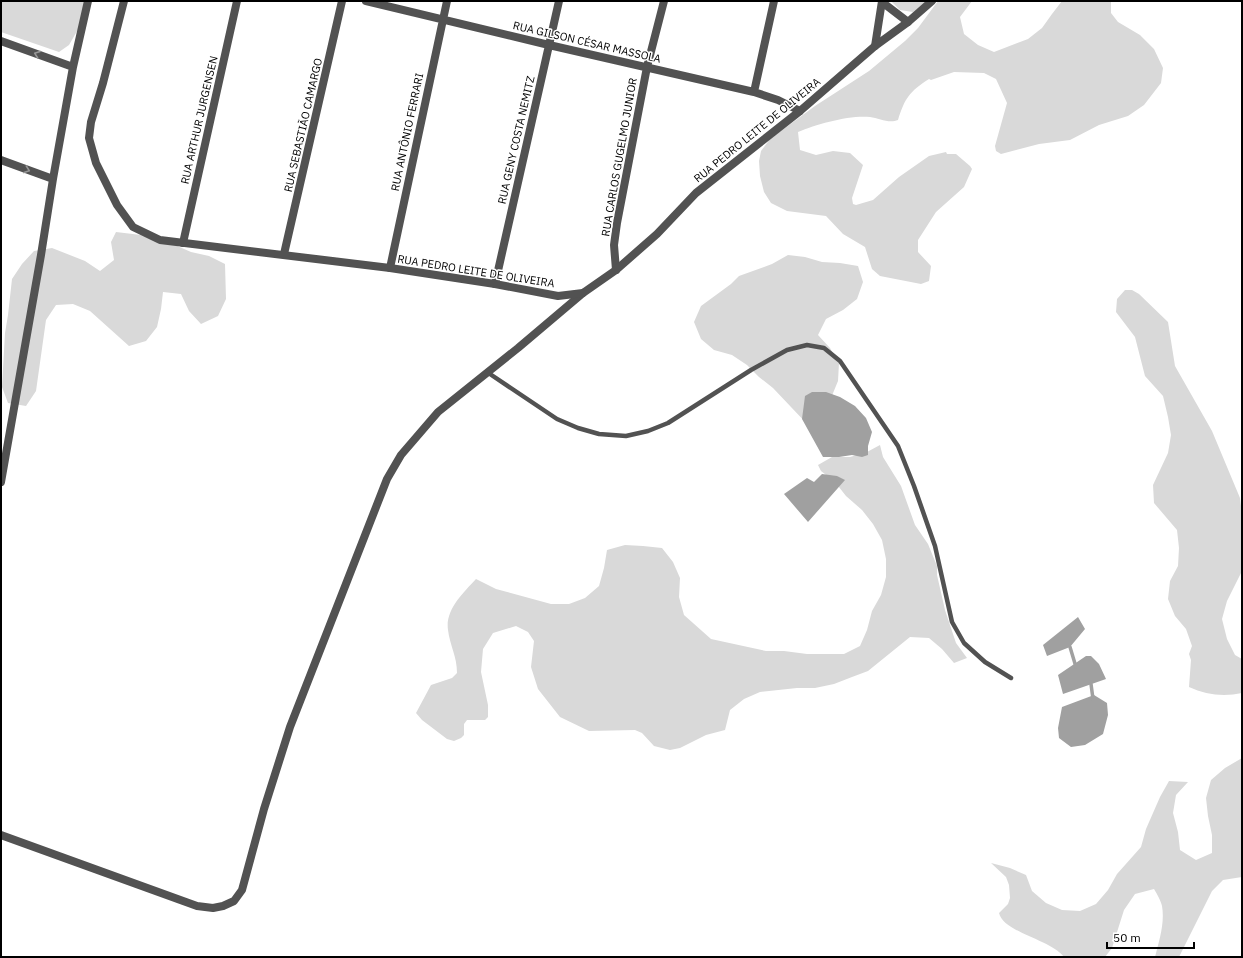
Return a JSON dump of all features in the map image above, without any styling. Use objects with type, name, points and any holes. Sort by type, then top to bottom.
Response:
[{"type":"street","points":[[1,482],[73,67],[88,1]]},
{"type":"street","name":"RUA PEDRO LEITE DE OLIVEIRA","points":[[124,1],[103,83],[91,122],[89,138],[96,162],[117,205],[133,227],[160,240],[390,268],[495,284],[558,296],[583,293],[616,270],[657,234],[696,193],[800,111],[874,46],[908,22],[932,1]]},
{"type":"street","name":"RUA ARTHUR JURGENSEN","points":[[183,243],[237,1]]},
{"type":"street","name":"RUA SEBASTIÃO CAMARGO","points":[[284,254],[342,1]]},
{"type":"street","name":"RUA GILSON CÉSAR MASSOLA","points":[[366,1],[754,92],[778,100],[800,111]]},
{"type":"street","name":"RUA ANTÔNIO FERRARI","points":[[390,268],[447,1]]},
{"type":"street","name":"RUA GENY COSTA NEMITZ","points":[[495,284],[559,1]]},
{"type":"street","name":"RUA CARLOS GUGELMO JUNIOR","points":[[616,270],[614,245],[617,223],[647,67],[664,1]]},
{"type":"street","points":[[754,92],[774,1]]},
{"type":"street","points":[[874,46],[882,1],[908,22]]},
{"type":"street","points":[[1,41],[73,67]]},
{"type":"street","points":[[1,160],[53,179]]},
{"type":"street","points":[[1,835],[197,906],[212,908],[223,906],[234,901],[242,890],[264,809],[290,727],[386,479],[401,455],[438,412],[583,293]]},
{"type":"lane","points":[[487,372],[557,419],[578,428],[599,434],[626,436],[648,431],[668,423],[751,370],[787,350],[807,345],[824,348],[840,361],[898,446],[935,546],[952,622],[964,643],[985,662],[1010,678]]},
{"type":"shaded area","points":[[1,1],[85,1],[80,26],[69,45],[59,52],[1,32]]},
{"type":"shaded area","points":[[891,1],[927,1],[913,12],[900,10]]},
{"type":"shaded area","points":[[938,1],[972,1],[960,17],[964,34],[978,45],[994,52],[1028,39],[1042,28],[1062,1],[1111,1],[1111,13],[1118,22],[1140,35],[1154,49],[1163,68],[1161,83],[1144,105],[1128,116],[1099,125],[1070,140],[1039,144],[1001,154],[996,151],[995,146],[1007,103],[996,79],[984,73],[954,72],[931,80],[929,79],[912,92],[903,106],[898,120],[895,121],[870,117],[853,117],[824,123],[798,132],[800,150],[816,155],[833,151],[850,153],[863,165],[852,198],[853,204],[856,205],[873,200],[899,177],[929,156],[946,152],[947,154],[956,154],[970,166],[972,169],[964,187],[936,212],[918,240],[918,252],[931,266],[929,281],[921,284],[880,276],[872,269],[865,247],[843,234],[826,216],[787,211],[771,203],[764,192],[760,176],[759,161],[761,151],[770,139],[815,106],[869,71],[918,28]]},
{"type":"shaded area","points":[[116,232],[141,235],[175,245],[191,252],[209,256],[225,264],[226,299],[218,316],[201,324],[189,311],[181,294],[163,292],[157,327],[146,341],[129,346],[90,311],[73,304],[56,305],[46,320],[36,391],[26,406],[8,403],[2,387],[5,333],[12,279],[22,264],[34,251],[52,248],[85,261],[100,271],[114,260],[111,242]]},
{"type":"shaded area","points":[[788,255],[805,257],[822,262],[858,266],[863,282],[857,299],[843,310],[826,319],[818,335],[830,348],[839,363],[838,381],[831,398],[809,426],[773,388],[747,365],[732,355],[714,350],[701,339],[694,322],[701,306],[731,284],[739,276],[772,264]]},
{"type":"shaded area","points":[[1125,290],[1132,290],[1139,294],[1168,322],[1175,366],[1212,431],[1240,498],[1242,514],[1242,571],[1227,601],[1222,619],[1227,639],[1235,655],[1242,659],[1242,693],[1229,695],[1215,694],[1202,692],[1189,687],[1191,660],[1189,654],[1192,646],[1186,629],[1175,616],[1168,599],[1170,581],[1178,566],[1179,548],[1177,530],[1154,503],[1153,485],[1168,453],[1171,435],[1163,396],[1145,376],[1135,337],[1116,312],[1117,299]]},
{"type":"shaded area","points":[[812,392],[826,392],[840,397],[855,406],[866,418],[872,432],[868,446],[868,455],[862,457],[852,455],[823,457],[802,419],[805,396]]},
{"type":"shaded area","points":[[880,445],[883,457],[901,486],[915,525],[928,544],[937,566],[937,575],[945,610],[956,643],[967,658],[954,663],[942,649],[929,638],[910,637],[868,671],[834,684],[815,688],[797,688],[760,692],[744,699],[730,710],[725,730],[706,735],[680,748],[670,750],[654,746],[642,733],[635,730],[589,731],[560,717],[538,689],[531,667],[534,641],[528,632],[516,626],[493,633],[483,649],[481,672],[488,705],[488,717],[485,720],[467,720],[464,724],[464,735],[454,741],[447,739],[422,720],[416,713],[431,685],[452,678],[457,673],[456,661],[448,630],[449,616],[456,602],[476,579],[496,589],[551,604],[569,604],[585,598],[599,586],[607,550],[625,545],[662,548],[673,562],[680,578],[679,597],[684,615],[711,639],[766,651],[784,651],[807,654],[844,654],[860,646],[867,630],[872,611],[881,595],[886,577],[886,559],[882,540],[873,524],[862,510],[846,496],[835,482],[821,471],[818,465],[832,457],[850,457],[867,452]]},
{"type":"shaded area","points":[[822,474],[837,476],[845,480],[808,522],[784,494],[807,478],[814,482]]},
{"type":"shaded area","points":[[1078,617],[1085,629],[1070,647],[1047,656],[1043,645]]},
{"type":"shaded area","points":[[1086,656],[1091,656],[1099,664],[1106,679],[1063,694],[1058,675]]},
{"type":"shaded area","points":[[1094,695],[1107,703],[1108,715],[1103,734],[1085,745],[1071,747],[1059,738],[1058,728],[1062,707]]},
{"type":"shaded area","points":[[1242,758],[1242,877],[1223,880],[1212,891],[1179,957],[1155,957],[1161,932],[1163,912],[1161,902],[1154,889],[1135,894],[1124,910],[1112,948],[1105,957],[1064,957],[1049,945],[1018,931],[1009,926],[1003,920],[999,913],[1008,904],[1010,898],[1009,885],[1006,877],[991,863],[1010,868],[1026,875],[1032,891],[1046,903],[1062,910],[1080,911],[1096,904],[1108,890],[1117,874],[1141,847],[1146,829],[1160,797],[1169,781],[1188,782],[1176,795],[1173,813],[1178,832],[1180,850],[1196,860],[1212,853],[1212,835],[1206,798],[1211,780],[1225,768]]},
{"type":"waterway","points":[[1070,647],[1076,667]]},
{"type":"waterway","points":[[1091,684],[1093,699]]}]
